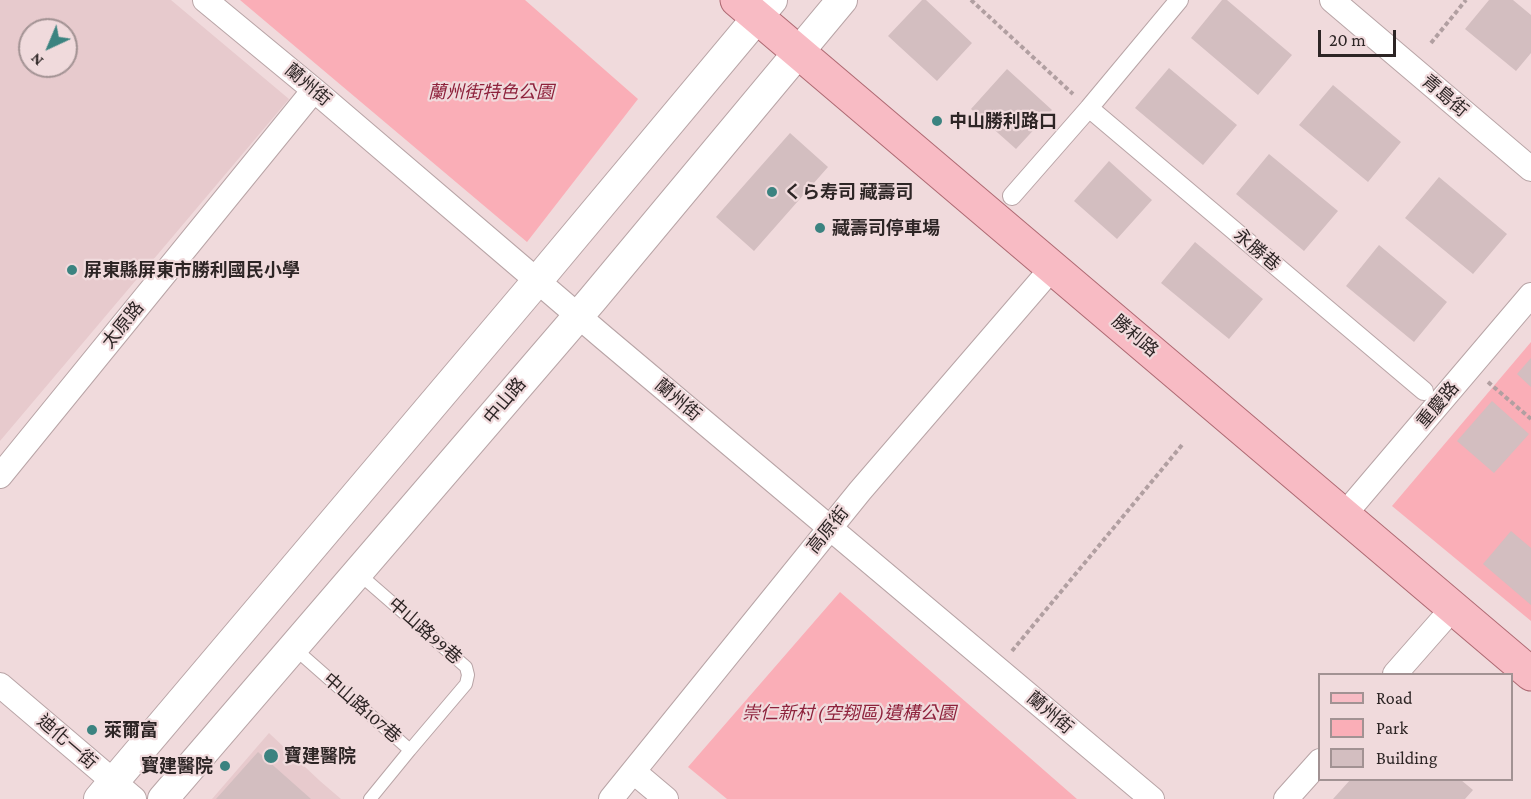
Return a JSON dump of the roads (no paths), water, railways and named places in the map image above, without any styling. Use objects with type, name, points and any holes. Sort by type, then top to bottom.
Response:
[{"type":"main road","name":"勝利路","points":[[755,6],[799,53],[1531,674]]},
{"type":"street","name":"蘭州街","points":[[205,0],[1152,799]]},
{"type":"street","name":"中山路","points":[[164,799],[578,316],[843,0]]},
{"type":"street","points":[[1012,196],[1179,0]]},
{"type":"street","name":"青島街","points":[[1332,0],[1531,169]]},
{"type":"street","points":[[115,793],[538,280],[755,6]]},
{"type":"street","name":"太原路","points":[[0,476],[314,90]]},
{"type":"street","name":"永勝巷","points":[[1089,108],[1424,391]]},
{"type":"street","name":"高原街","points":[[611,799],[830,528],[1053,267]]},
{"type":"street","name":"重慶路","points":[[1344,515],[1531,295]]},
{"type":"street","points":[[1397,673],[1453,608]]},
{"type":"street","name":"迪化一街","points":[[0,685],[115,793]]},
{"type":"street","points":[[1286,799],[1318,763]]},
{"type":"street","points":[[634,772],[666,799]]},
{"type":"lane","name":"中山路99巷","points":[[358,573],[466,667],[468,675],[466,684],[410,750]]},
{"type":"lane","name":"中山路107巷","points":[[294,648],[410,750],[369,799]]},
{"type":"place","name":"中山勝利路口","points":[[937,121]]},
{"type":"place","name":"くら寿司 藏壽司","points":[[772,192]]},
{"type":"place","name":"藏壽司停車場","points":[[820,228]]},
{"type":"place","name":"屏東縣屏東市勝利國民小學","points":[[72,270]]},
{"type":"place","name":"萊爾富","points":[[92,730]]},
{"type":"place","name":"寶建醫院","points":[[271,756]]},
{"type":"place","name":"寳建醫院","points":[[225,766]]},
{"type":"park label","name":"蘭州街特色公園","points":[[491,92]]},
{"type":"park label","name":"崇仁新村 (空翔區)遺構公園","points":[[849,713]]}]
